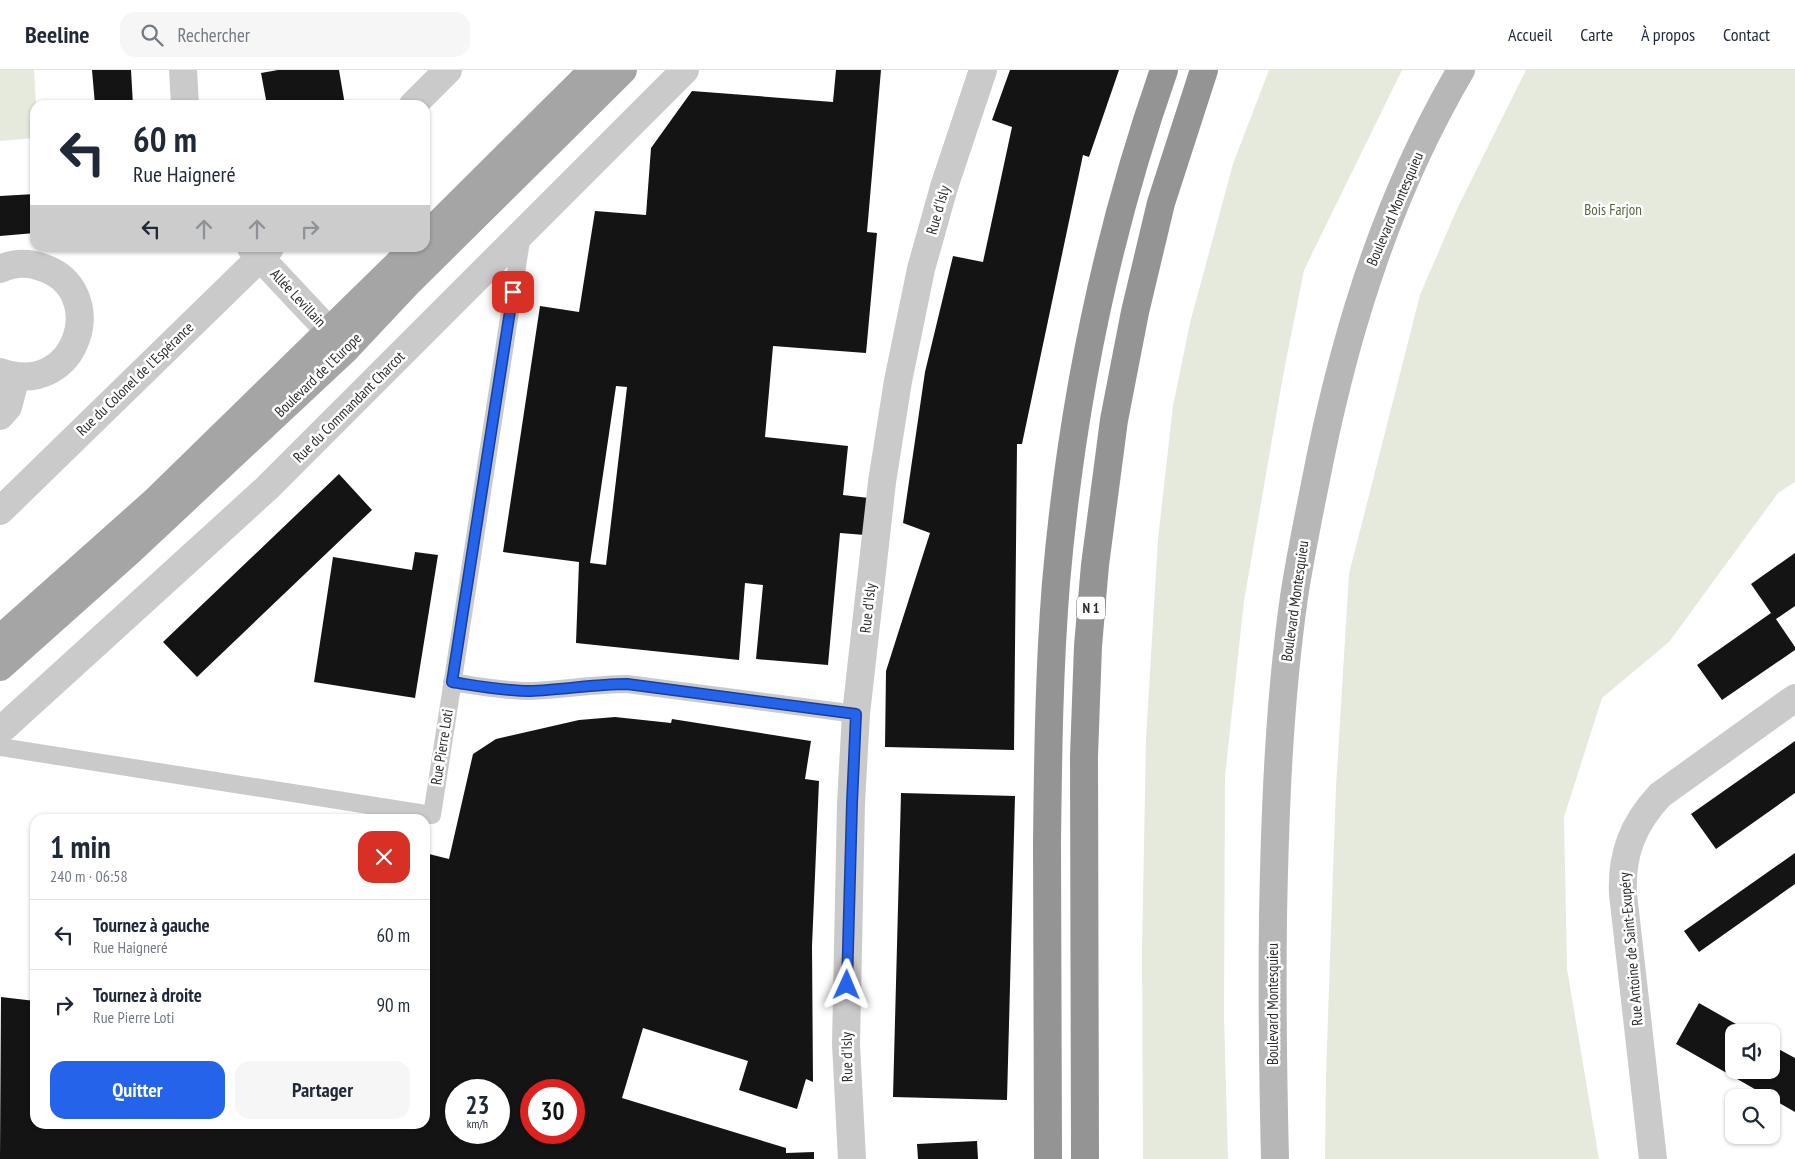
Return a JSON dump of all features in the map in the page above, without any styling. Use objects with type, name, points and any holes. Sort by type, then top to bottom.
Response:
[{"type":"highway","name":"N 1","points":[[1048,1159],[1048,724],[1060,539],[1076,418],[1104,276],[1139,146],[1164,70]]},
{"type":"highway","name":"N 1","points":[[1086,1159],[1084,756],[1088,646],[1095,565],[1114,420],[1139,294],[1167,184],[1204,70]]},
{"type":"main road","points":[[430,232],[593,70]]},
{"type":"main road","name":"Boulevard de l'Europe","points":[[0,639],[337,340],[409,282],[623,70]]},
{"type":"main road","name":"Boulevard Montesquieu","points":[[1275,1159],[1273,960],[1276,800],[1286,660],[1299,568],[1333,400],[1372,261],[1418,153],[1461,70]]},
{"type":"main road","name":"Boulevard de l'Europe","points":[[0,667],[108,572],[337,340],[411,252]]},
{"type":"street","points":[[183,70],[185,100]]},
{"type":"street","points":[[418,100],[448,70]]},
{"type":"street","name":"Rue du Commandant Charcot","points":[[0,732],[267,488],[686,70]]},
{"type":"street","name":"Rue d'Isly","points":[[852,1159],[846,1013],[852,803],[856,714],[882,482],[903,354],[934,221],[983,70]]},
{"type":"street","name":"Rue du Colonel de l'Espérance","points":[[0,511],[260,252]]},
{"type":"street","name":"Allée Levillain","points":[[262,252],[337,340]]},
{"type":"street","points":[[0,269],[13,265],[30,264],[54,272],[72,290],[80,314],[76,339],[73,347],[63,360],[42,374],[25,377],[8,374],[8,407],[0,416]]},
{"type":"street","name":"Rue Antoine de Saint-Exupéry","points":[[1653,1159],[1623,894],[1623,869],[1626,855],[1636,828],[1650,806],[1660,795],[1795,698]]},
{"type":"lane","name":"Rue Pierre Loti","points":[[430,816],[432,816],[522,233]]},
{"type":"lane","points":[[452,682],[496,689],[531,691],[602,684],[627,684],[856,714]]},
{"type":"lane","name":"Rue Pierre Loti","points":[[0,748],[419,814]]},
{"type":"green space","points":[[0,70],[34,70],[36,100],[30,100],[30,138],[0,141]]},
{"type":"green space","points":[[1269,70],[1402,70],[1304,270],[1283,376],[1244,601],[1225,776],[1224,1017],[1228,1159],[1143,1159],[1142,949],[1146,739],[1158,539],[1173,406],[1190,323],[1233,164]]},
{"type":"green space","name":"Bois Farjon","points":[[1526,70],[1795,70],[1795,482],[1778,493],[1669,642],[1602,698],[1564,817],[1567,969],[1599,1159],[1325,1159],[1326,1074],[1336,787],[1349,574],[1420,295],[1457,209]]},
{"type":"building","points":[[92,70],[131,70],[133,100],[95,100]]},
{"type":"building","points":[[278,70],[339,70],[344,100],[266,100],[261,73]]},
{"type":"building","points":[[836,70],[881,70],[867,232],[877,233],[866,353],[773,346],[765,437],[848,446],[843,495],[869,498],[865,535],[840,533],[828,665],[756,659],[763,585],[745,583],[739,660],[576,643],[579,562],[503,552],[540,306],[579,312],[595,211],[646,215],[651,148],[692,91],[833,102]],"holes":[[[616,386],[627,387],[606,565],[590,563]]]},
{"type":"building","points":[[1010,70],[1119,70],[1089,157],[1083,155],[1022,444],[1017,444],[1014,750],[885,747],[886,671],[930,533],[903,523],[925,372],[953,256],[983,262],[1012,127],[992,120]]},
{"type":"building","points":[[30,194],[30,233],[0,236],[0,196]]},
{"type":"building","points":[[339,474],[372,510],[197,677],[163,642]]},
{"type":"building","points":[[415,552],[438,555],[415,698],[314,682],[333,557],[412,570]]},
{"type":"building","points":[[1795,553],[1795,606],[1776,619],[1795,647],[1795,650],[1722,700],[1697,665],[1771,613],[1751,584]]},
{"type":"building","points":[[615,717],[671,723],[672,719],[811,741],[805,779],[819,781],[812,946],[813,1082],[806,1079],[797,1109],[739,1090],[748,1061],[643,1028],[622,1098],[786,1148],[786,1153],[814,1152],[814,1159],[0,1159],[1,997],[30,1000],[30,1129],[430,1129],[430,854],[449,859],[473,754],[496,739],[579,720]]},
{"type":"building","points":[[1795,741],[1795,793],[1716,849],[1691,814]]},
{"type":"building","points":[[901,793],[1015,796],[1007,1100],[893,1097]]},
{"type":"building","points":[[1795,853],[1795,884],[1699,952],[1684,931]]},
{"type":"building","points":[[1699,1003],[1736,1024],[1725,1024],[1725,1072],[1676,1044]]},
{"type":"building","points":[[1780,1050],[1795,1058],[1795,1112],[1780,1103],[1780,1089],[1755,1089],[1737,1079],[1780,1079]]},
{"type":"building","points":[[977,1141],[978,1159],[918,1159],[917,1144]]},
{"type":"route","points":[[513,292],[452,682],[514,691],[602,684],[627,684],[856,714],[847,985]]}]
